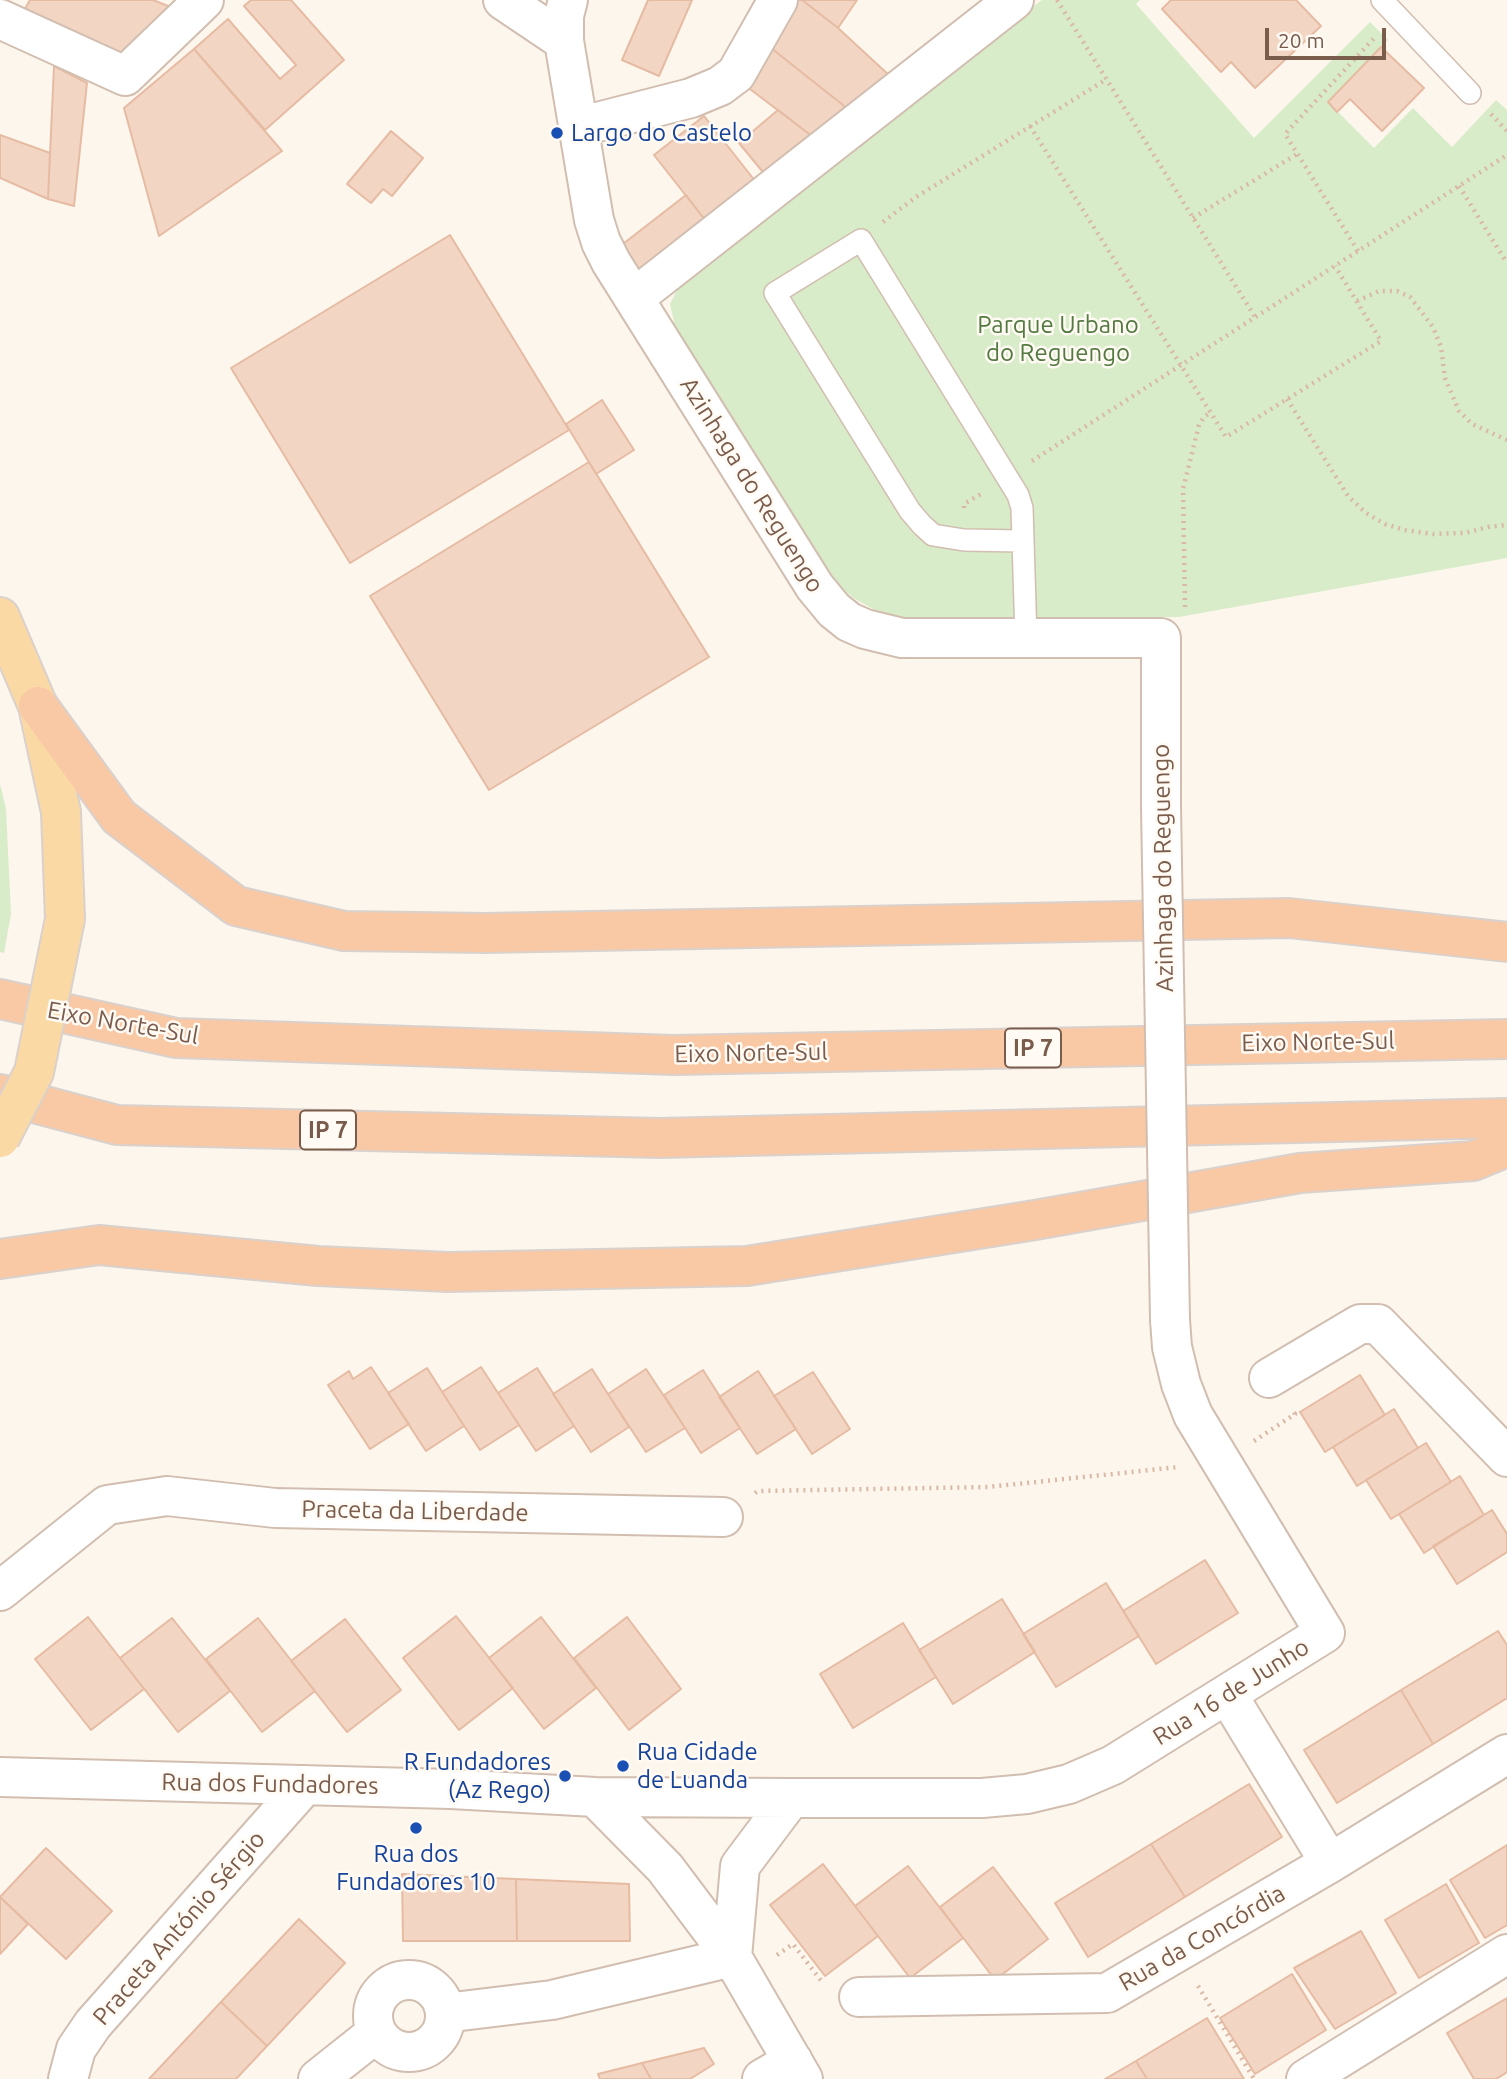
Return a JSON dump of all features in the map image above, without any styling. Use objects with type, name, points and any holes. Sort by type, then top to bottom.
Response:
[{"type":"highway","points":[[38,706],[119,817],[236,906],[344,930],[485,933],[1289,918],[1507,942]]},
{"type":"highway","name":"Eixo Norte-Sul","points":[[0,999],[176,1038],[674,1055],[1507,1039]]},
{"type":"highway","name":"IP 7","points":[[0,1094],[117,1125],[660,1138],[1507,1118]]},
{"type":"highway","points":[[0,1259],[99,1245],[318,1266],[448,1272],[747,1266],[1035,1220],[1300,1173],[1473,1161],[1507,1147]]},
{"type":"main road","points":[[0,617],[38,706],[61,812],[65,919],[34,1072],[0,1138]]},
{"type":"street","points":[[10,0],[0,18],[124,76],[204,0]]},
{"type":"street","points":[[503,0],[564,41]]},
{"type":"street","name":"Azinhaga do Reguengo","points":[[568,0],[564,16],[564,41],[578,127],[594,220],[611,262],[815,587],[834,610],[849,622],[865,629],[902,638],[1161,638],[1161,807],[1170,1320]]},
{"type":"street","points":[[578,127],[691,98],[720,86],[736,74],[778,0]]},
{"type":"street","points":[[634,298],[1014,0]]},
{"type":"street","name":"Rua 16 de Junho","points":[[791,1798],[982,1798],[1027,1794],[1069,1784],[1113,1765],[1325,1633],[1193,1415],[1181,1384],[1172,1347],[1170,1320]]},
{"type":"street","points":[[1269,1378],[1360,1324],[1378,1324],[1507,1457]]},
{"type":"street","name":"Praceta da Liberdade","points":[[0,1591],[107,1505],[167,1496],[275,1508],[723,1517]]},
{"type":"street","points":[[1227,1693],[1330,1863]]},
{"type":"street","name":"Rua da Concórdia","points":[[859,1997],[1107,1993],[1330,1863],[1507,1754]]},
{"type":"street","name":"Rua dos Fundadores","points":[[0,1777],[451,1788],[595,1797],[791,1798]]},
{"type":"street","name":"Praceta António Sérgio","points":[[68,2079],[76,2049],[93,2024],[305,1785]]},
{"type":"street","points":[[595,1797],[665,1868],[732,1957],[786,2073]]},
{"type":"street","points":[[732,1957],[740,1866],[791,1798]]},
{"type":"street","points":[[1306,2079],[1507,1954]]},
{"type":"street","points":[[445,2013],[552,2000],[732,1957]]},
{"type":"street","points":[[402,1979],[427,1984],[443,2003],[444,2026],[439,2037],[418,2051],[405,2053],[395,2050],[376,2033],[372,2021],[374,2003],[390,1984],[402,1979]]},
{"type":"street","points":[[318,2079],[376,2033]]},
{"type":"lane","points":[[1389,7],[1470,93]]},
{"type":"lane","points":[[1023,541],[964,540],[933,535],[911,511],[775,293],[861,240],[1008,477],[1022,508],[1026,638]]},
{"type":"path","points":[[1057,0],[1256,317]]},
{"type":"path","points":[[1358,251],[1285,134],[1389,7]]},
{"type":"path","points":[[861,240],[916,197],[1107,79]]},
{"type":"path","points":[[1030,126],[1226,437],[1381,341],[1335,266]]},
{"type":"path","points":[[1194,218],[1297,154]]},
{"type":"path","points":[[964,540],[964,505],[1507,155]]},
{"type":"path","points":[[1459,186],[1507,263]]},
{"type":"path","points":[[1357,301],[1379,291],[1397,291],[1410,297],[1423,310],[1433,327],[1441,347],[1445,378],[1459,411],[1472,424],[1507,440]]},
{"type":"path","points":[[1287,399],[1348,496],[1366,513],[1385,524],[1433,534],[1465,533],[1507,525]]},
{"type":"path","points":[[1185,612],[1183,489],[1199,425],[1211,412]]},
{"type":"path","points":[[723,1517],[758,1491],[988,1487],[1222,1462],[1295,1414],[1269,1378]]},
{"type":"path","points":[[1178,1952],[1254,2079]]},
{"type":"green space","name":"Parque Urbano do Reguengo","points":[[1042,0],[1140,0],[1136,4],[1254,138],[1370,22],[1388,40],[1328,102],[1374,148],[1413,108],[1452,147],[1496,100],[1507,110],[1507,558],[1179,617],[905,618],[875,610],[840,587],[677,335],[670,304],[684,276],[942,74]]},
{"type":"green space","points":[[0,784],[6,809],[11,914],[4,953],[0,952]]},
{"type":"building","points":[[30,0],[153,0],[173,8],[114,59],[22,14]]},
{"type":"building","points":[[251,0],[291,0],[344,60],[265,130],[194,49],[228,19],[280,79],[296,65],[244,6]]},
{"type":"building","points":[[648,0],[692,0],[659,76],[622,60]]},
{"type":"building","points":[[797,0],[802,0],[838,28],[891,77],[853,113],[771,48]]},
{"type":"building","points":[[802,0],[857,0],[838,28]]},
{"type":"building","points":[[1171,0],[1296,0],[1321,26],[1255,88],[1231,62],[1221,72],[1162,9]]},
{"type":"building","points":[[1381,47],[1424,88],[1382,131],[1350,99],[1337,112],[1328,102]]},
{"type":"building","points":[[771,48],[853,113],[817,140],[746,86]]},
{"type":"building","points":[[194,49],[282,151],[159,236],[124,108]]},
{"type":"building","points":[[54,66],[87,83],[74,206],[48,199]]},
{"type":"building","points":[[778,110],[817,140],[767,177],[739,143]]},
{"type":"building","points":[[704,116],[759,186],[709,225],[654,155]]},
{"type":"building","points":[[391,131],[423,158],[392,196],[383,189],[371,203],[347,184]]},
{"type":"building","points":[[0,135],[50,153],[48,199],[0,178]]},
{"type":"building","points":[[686,195],[709,225],[640,277],[619,247]]},
{"type":"building","points":[[450,235],[569,430],[350,563],[231,368]]},
{"type":"building","points":[[602,400],[634,450],[596,474],[566,424]]},
{"type":"building","points":[[589,462],[709,657],[489,790],[370,596]]},
{"type":"building","points":[[371,1367],[409,1424],[370,1449],[328,1385],[349,1371],[353,1379]]},
{"type":"building","points":[[481,1367],[519,1425],[480,1450],[442,1392]]},
{"type":"building","points":[[427,1368],[464,1426],[426,1451],[388,1393]]},
{"type":"building","points":[[537,1368],[574,1426],[536,1451],[498,1393]]},
{"type":"building","points":[[592,1369],[629,1427],[591,1452],[553,1394]]},
{"type":"building","points":[[646,1369],[685,1428],[646,1452],[608,1394]]},
{"type":"building","points":[[703,1370],[740,1428],[701,1453],[664,1395]]},
{"type":"building","points":[[758,1371],[796,1429],[757,1454],[719,1397]]},
{"type":"building","points":[[813,1372],[850,1429],[812,1454],[774,1396]]},
{"type":"building","points":[[1360,1375],[1385,1415],[1325,1452],[1300,1412]]},
{"type":"building","points":[[1394,1409],[1418,1448],[1357,1486],[1333,1447]]},
{"type":"building","points":[[1426,1443],[1451,1482],[1391,1519],[1366,1480]]},
{"type":"building","points":[[1460,1476],[1484,1515],[1424,1553],[1399,1514]]},
{"type":"building","points":[[1492,1510],[1507,1534],[1507,1552],[1457,1584],[1433,1546]]},
{"type":"building","points":[[1205,1560],[1238,1613],[1156,1664],[1123,1611]]},
{"type":"building","points":[[1106,1583],[1139,1636],[1056,1687],[1023,1634]]},
{"type":"building","points":[[1002,1599],[1035,1652],[953,1704],[919,1650]]},
{"type":"building","points":[[456,1616],[513,1688],[459,1730],[403,1658]]},
{"type":"building","points":[[88,1617],[144,1689],[91,1730],[35,1659]]},
{"type":"building","points":[[541,1617],[596,1688],[544,1729],[489,1658]]},
{"type":"building","points":[[627,1617],[681,1689],[629,1730],[574,1658]]},
{"type":"building","points":[[172,1618],[230,1691],[178,1732],[120,1658]]},
{"type":"building","points":[[258,1618],[315,1691],[262,1732],[206,1659]]},
{"type":"building","points":[[345,1619],[401,1690],[347,1732],[291,1661]]},
{"type":"building","points":[[903,1623],[936,1677],[853,1728],[820,1674]]},
{"type":"building","points":[[1498,1631],[1507,1645],[1507,1698],[1433,1744],[1401,1690]]},
{"type":"building","points":[[1401,1690],[1433,1744],[1337,1803],[1304,1750]]},
{"type":"building","points":[[1249,1784],[1282,1837],[1185,1897],[1151,1844]]},
{"type":"building","points":[[1151,1844],[1185,1897],[1088,1957],[1055,1903]]},
{"type":"building","points":[[1507,1845],[1507,1925],[1485,1938],[1450,1880]]},
{"type":"building","points":[[46,1848],[112,1911],[66,1959],[0,1897]]},
{"type":"building","points":[[823,1864],[878,1936],[825,1976],[770,1905]]},
{"type":"building","points":[[908,1866],[963,1938],[910,1978],[855,1906]]},
{"type":"building","points":[[993,1867],[1048,1939],[995,1980],[940,1907]]},
{"type":"building","points":[[402,1874],[516,1879],[517,1941],[403,1941]]},
{"type":"building","points":[[516,1879],[629,1884],[630,1941],[517,1941]]},
{"type":"building","points":[[1446,1884],[1479,1943],[1419,1978],[1385,1920]]},
{"type":"building","points":[[0,1897],[28,1924],[0,1954]]},
{"type":"building","points":[[299,1919],[345,1963],[267,2046],[221,2002]]},
{"type":"building","points":[[1361,1931],[1396,1993],[1335,2029],[1294,1968]]},
{"type":"building","points":[[1292,1974],[1326,2030],[1255,2074],[1220,2018]]},
{"type":"building","points":[[1507,1998],[1507,2072],[1496,2079],[1474,2079],[1447,2033]]},
{"type":"building","points":[[221,2002],[267,2046],[236,2079],[149,2079]]},
{"type":"building","points":[[1207,2018],[1244,2079],[1147,2079],[1136,2061]]},
{"type":"building","points":[[704,2048],[714,2064],[690,2079],[651,2079],[642,2063]]},
{"type":"building","points":[[1136,2061],[1147,2079],[1105,2079]]},
{"type":"building","points":[[642,2063],[651,2079],[600,2079],[598,2074]]},
{"type":"place","name":"Largo do Castelo","points":[[557,133]]},
{"type":"place","name":"Rua Cidade de Luanda","points":[[623,1766]]},
{"type":"place","name":"R Fundadores (Az Rego)","points":[[565,1776]]},
{"type":"place","name":"Rua dos Fundadores 10","points":[[416,1828]]}]
